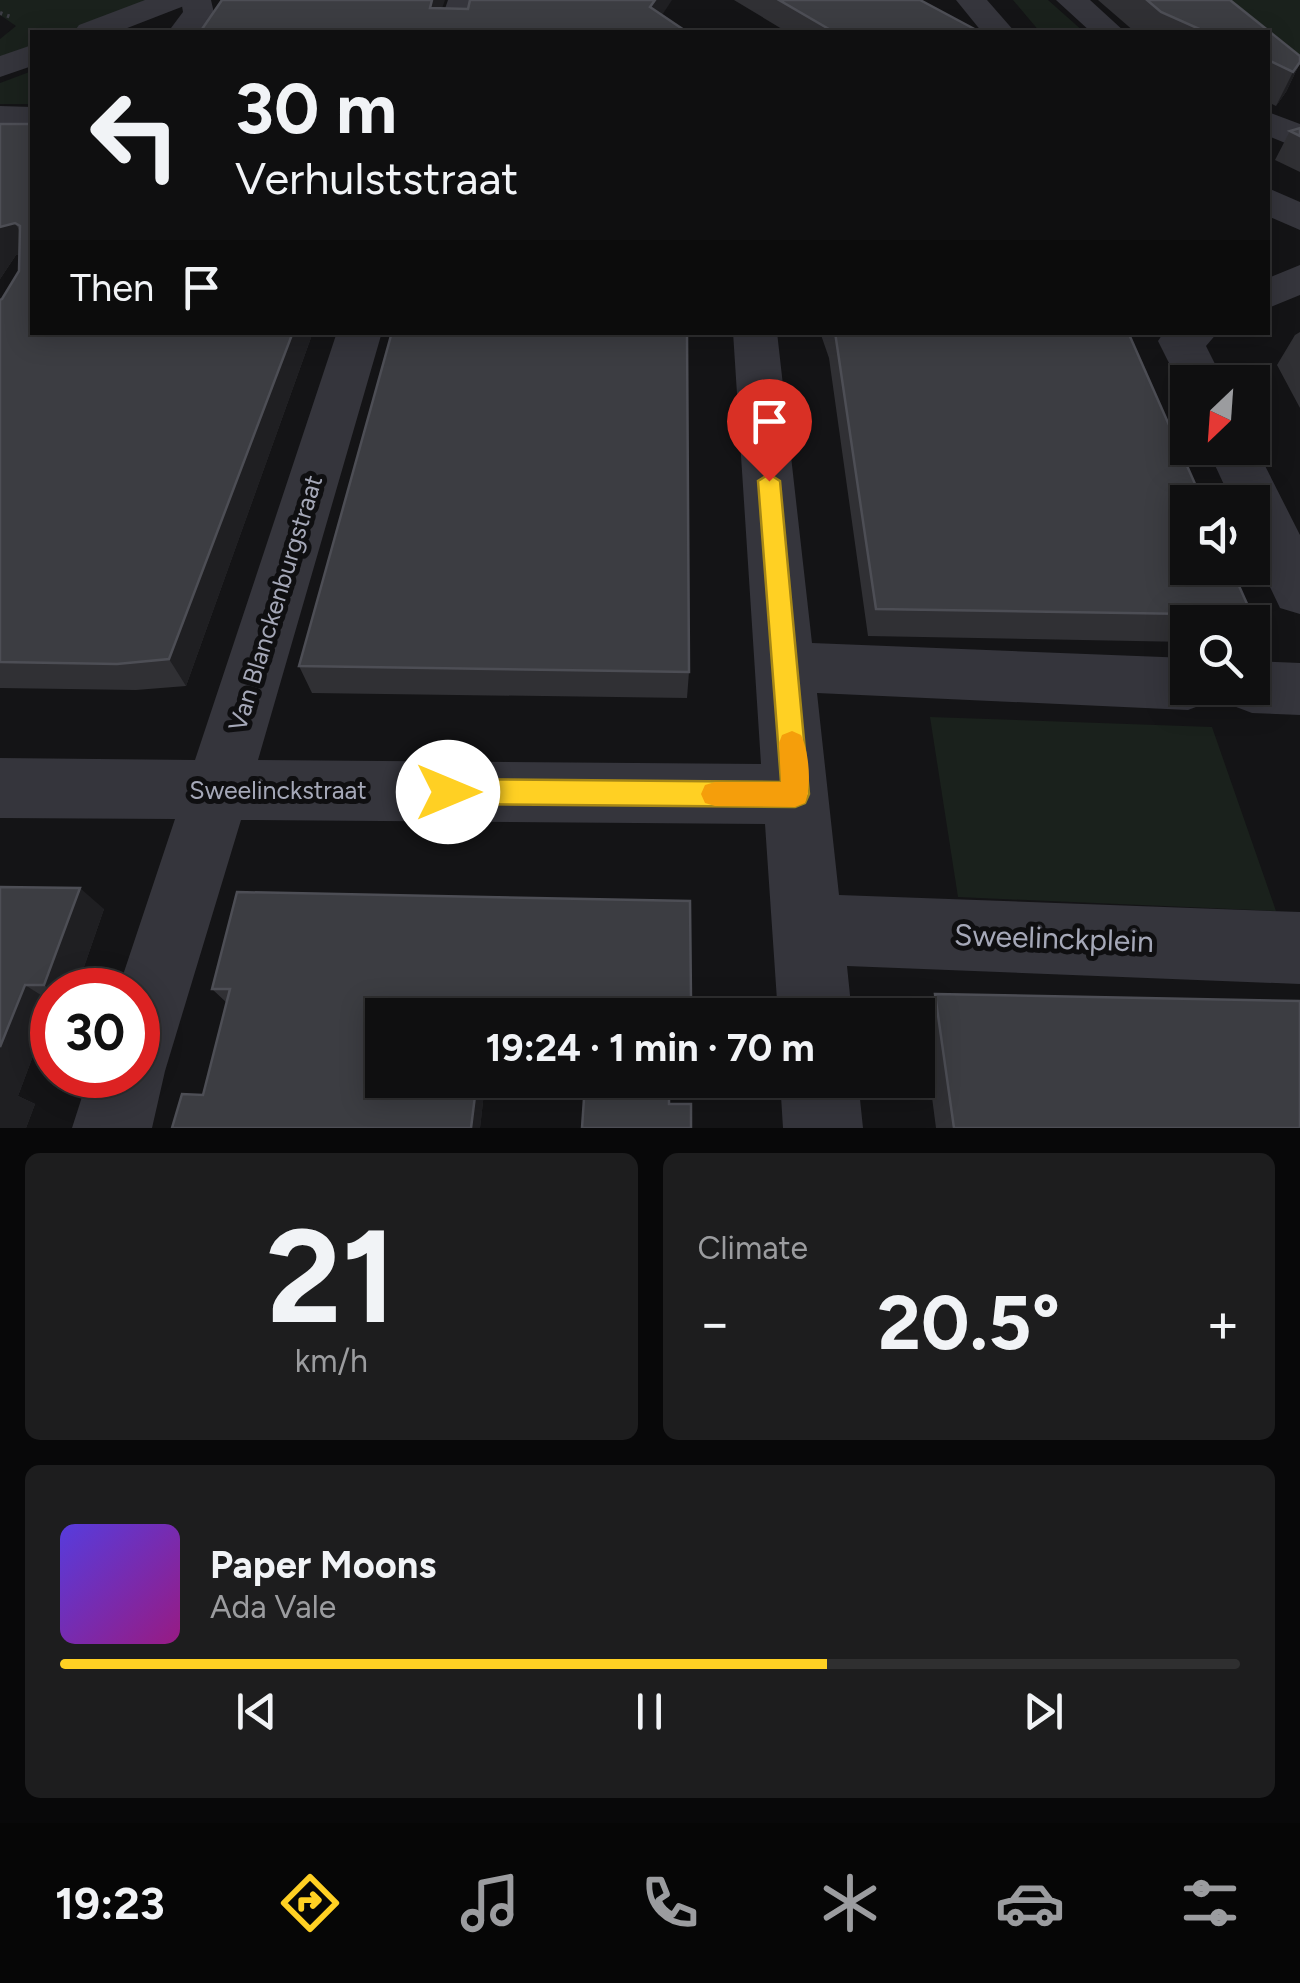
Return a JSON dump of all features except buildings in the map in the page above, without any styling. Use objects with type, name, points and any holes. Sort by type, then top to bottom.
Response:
[{"type":"street","points":[[455,30],[463,0]]},
{"type":"street","points":[[971,0],[997,30]]},
{"type":"street","points":[[1070,0],[1107,30]]},
{"type":"street","points":[[99,30],[188,11]]},
{"type":"street","points":[[0,67],[30,55]]},
{"type":"street","points":[[0,118],[30,118]]},
{"type":"street","points":[[1270,124],[1300,138]]},
{"type":"street","points":[[1270,201],[1300,218]]},
{"type":"street","points":[[1270,294],[1300,278]]},
{"type":"street","name":"Van Blanckenburgstraat","points":[[160,974],[359,335]]},
{"type":"street","points":[[755,335],[814,998]]},
{"type":"street","points":[[1191,335],[1181,341],[1193,365]]},
{"type":"street","points":[[1240,465],[1300,592]]},
{"type":"street","points":[[786,667],[1170,683]]},
{"type":"street","points":[[1270,688],[1300,689]]},
{"type":"street","name":"Sweelinckstraat","points":[[0,788],[795,794]]},
{"type":"street","name":"Sweelinckplein","points":[[809,929],[1300,948]]},
{"type":"street","points":[[112,1128],[121,1098]]},
{"type":"street","points":[[820,1098],[823,1128]]},
{"type":"shaded area","points":[[0,0],[155,0],[74,30],[30,30],[30,47],[0,59],[0,39],[16,26],[0,15]]},
{"type":"shaded area","points":[[1013,0],[1048,0],[1082,30],[1038,30]]},
{"type":"shaded area","points":[[1201,0],[1300,0],[1300,56],[1270,42],[1270,30]]},
{"type":"shaded area","points":[[30,72],[30,104],[0,104],[0,83]]},
{"type":"shaded area","points":[[930,717],[1212,727],[1276,911],[958,897]]},
{"type":"slow traffic","points":[[715,794],[795,794],[792,743]]},
{"type":"route","points":[[448,792],[795,794],[769,481]]}]
